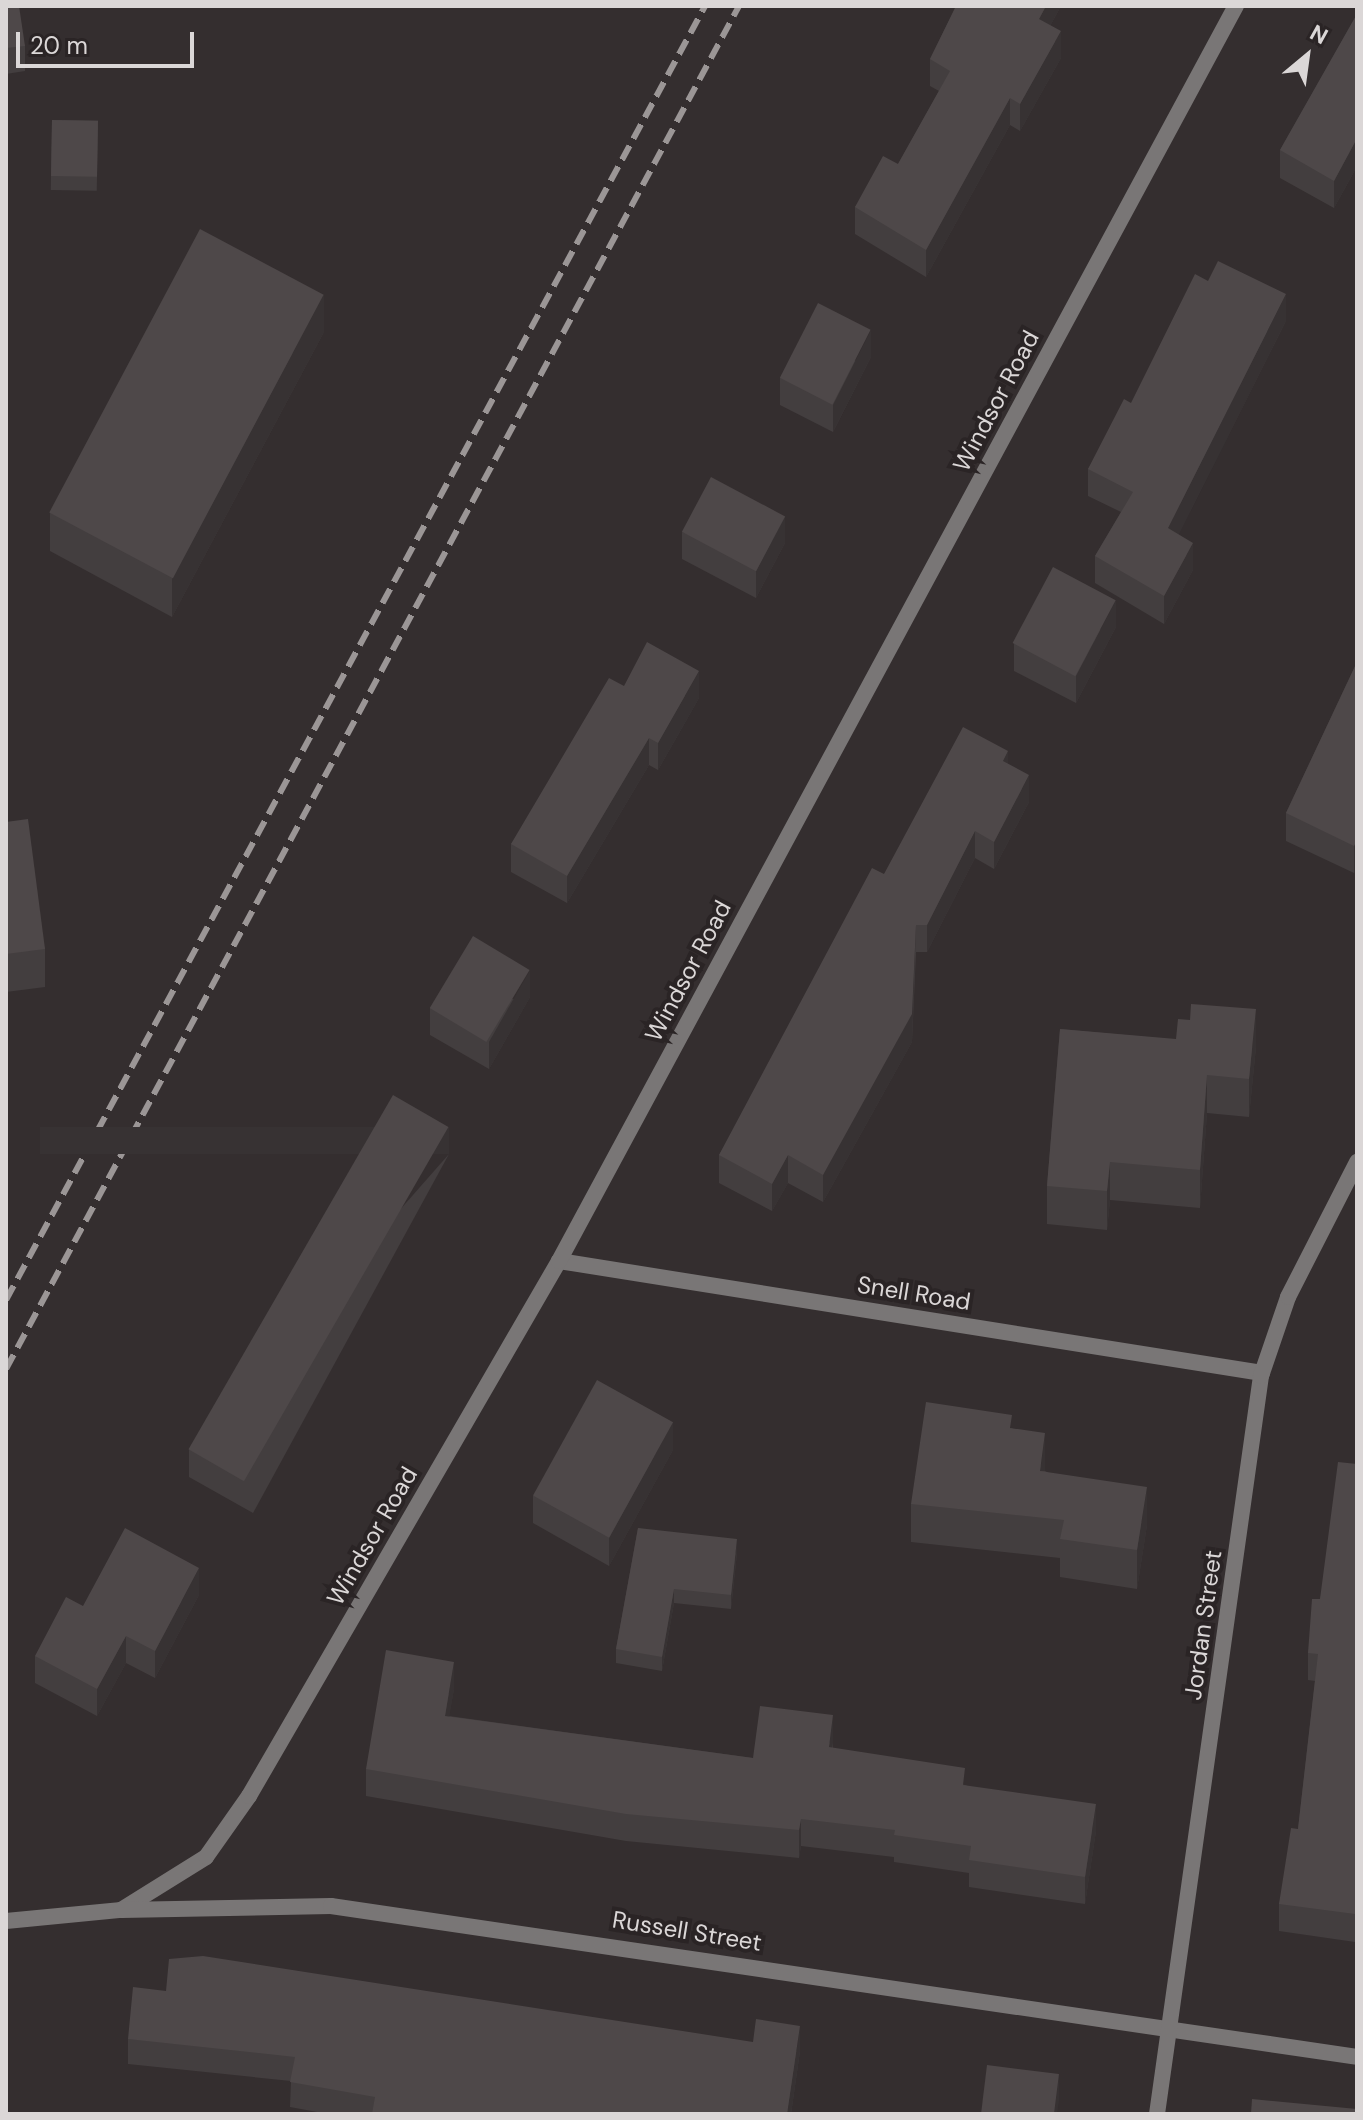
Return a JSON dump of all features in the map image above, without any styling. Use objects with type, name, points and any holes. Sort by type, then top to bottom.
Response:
[{"type":"street","name":"Windsor Road","points":[[121,1910],[206,1857],[249,1796],[559,1261],[1236,6]]},
{"type":"street","name":"Jordan Street","points":[[1157,2114],[1262,1373],[1288,1297],[1357,1162]]},
{"type":"street","name":"Snell Road","points":[[559,1261],[1262,1373]]},
{"type":"street","name":"Russell Street","points":[[6,1921],[121,1910],[331,1906],[1357,2057]]},
{"type":"building","points":[[6,6],[19,6],[25,46],[6,48]]},
{"type":"building","points":[[956,6],[1046,6],[1039,19],[1061,31],[1020,104],[1010,98],[926,250],[855,207],[883,156],[898,164],[950,71],[930,59]]},
{"type":"building","points":[[1357,14],[1357,143],[1334,181],[1280,150]]},
{"type":"building","points":[[52,120],[98,121],[97,177],[51,176]]},
{"type":"building","points":[[200,229],[324,295],[173,578],[49,512]]},
{"type":"building","points":[[1218,261],[1286,294],[1168,528],[1193,543],[1164,596],[1095,556],[1133,492],[1088,469],[1124,399],[1131,403],[1195,274],[1208,281]]},
{"type":"building","points":[[818,303],[871,330],[832,405],[780,378]]},
{"type":"building","points":[[711,477],[785,516],[756,571],[682,532]]},
{"type":"building","points":[[1053,567],[1116,600],[1075,676],[1013,643]]},
{"type":"building","points":[[647,642],[699,671],[658,743],[649,738],[567,876],[511,844],[609,678],[624,686]]},
{"type":"building","points":[[1357,662],[1357,840],[1354,846],[1286,813]]},
{"type":"building","points":[[963,727],[1008,751],[1003,761],[1029,775],[994,842],[975,831],[927,925],[916,925],[912,1014],[823,1175],[788,1155],[772,1184],[719,1155],[872,868],[884,874]]},
{"type":"building","points":[[28,819],[45,949],[6,954],[6,822]]},
{"type":"building","points":[[473,936],[530,970],[486,1042],[430,1008]]},
{"type":"building","points":[[1191,1004],[1256,1009],[1249,1079],[1207,1075],[1200,1170],[1110,1162],[1107,1191],[1047,1186],[1060,1029],[1176,1039],[1178,1019],[1190,1020]]},
{"type":"building","points":[[393,1095],[448,1127],[244,1481],[188,1449]]},
{"type":"building","points":[[597,1380],[673,1422],[609,1538],[533,1495]]},
{"type":"building","points":[[926,1402],[1012,1415],[1010,1428],[1045,1433],[1040,1471],[1147,1487],[1137,1550],[1060,1539],[1064,1520],[911,1504]]},
{"type":"building","points":[[1338,1462],[1357,1464],[1355,1914],[1279,1904],[1291,1828],[1298,1829],[1318,1654],[1308,1653],[1312,1599],[1320,1599]]},
{"type":"building","points":[[125,1528],[199,1568],[155,1651],[126,1636],[97,1689],[35,1656],[66,1597],[83,1606]]},
{"type":"building","points":[[638,1528],[737,1539],[731,1595],[674,1589],[662,1657],[616,1649]]},
{"type":"building","points":[[386,1650],[454,1662],[445,1716],[753,1758],[760,1706],[833,1715],[829,1747],[965,1768],[963,1785],[1096,1804],[1085,1877],[969,1860],[971,1846],[894,1835],[895,1830],[801,1819],[799,1830],[626,1814],[366,1769]]},
{"type":"building","points":[[203,1956],[753,2042],[756,2019],[800,2026],[787,2114],[372,2114],[375,2097],[290,2082],[295,2057],[128,2039],[133,1987],[166,1991],[169,1959]]},
{"type":"building","points":[[987,2065],[1059,2074],[1054,2114],[981,2114]]},
{"type":"building","points":[[1252,2099],[1357,2109],[1357,2114],[1251,2114]]},
{"type":"railway","points":[[6,1300],[705,6]]},
{"type":"railway","points":[[6,1369],[739,6]]}]
